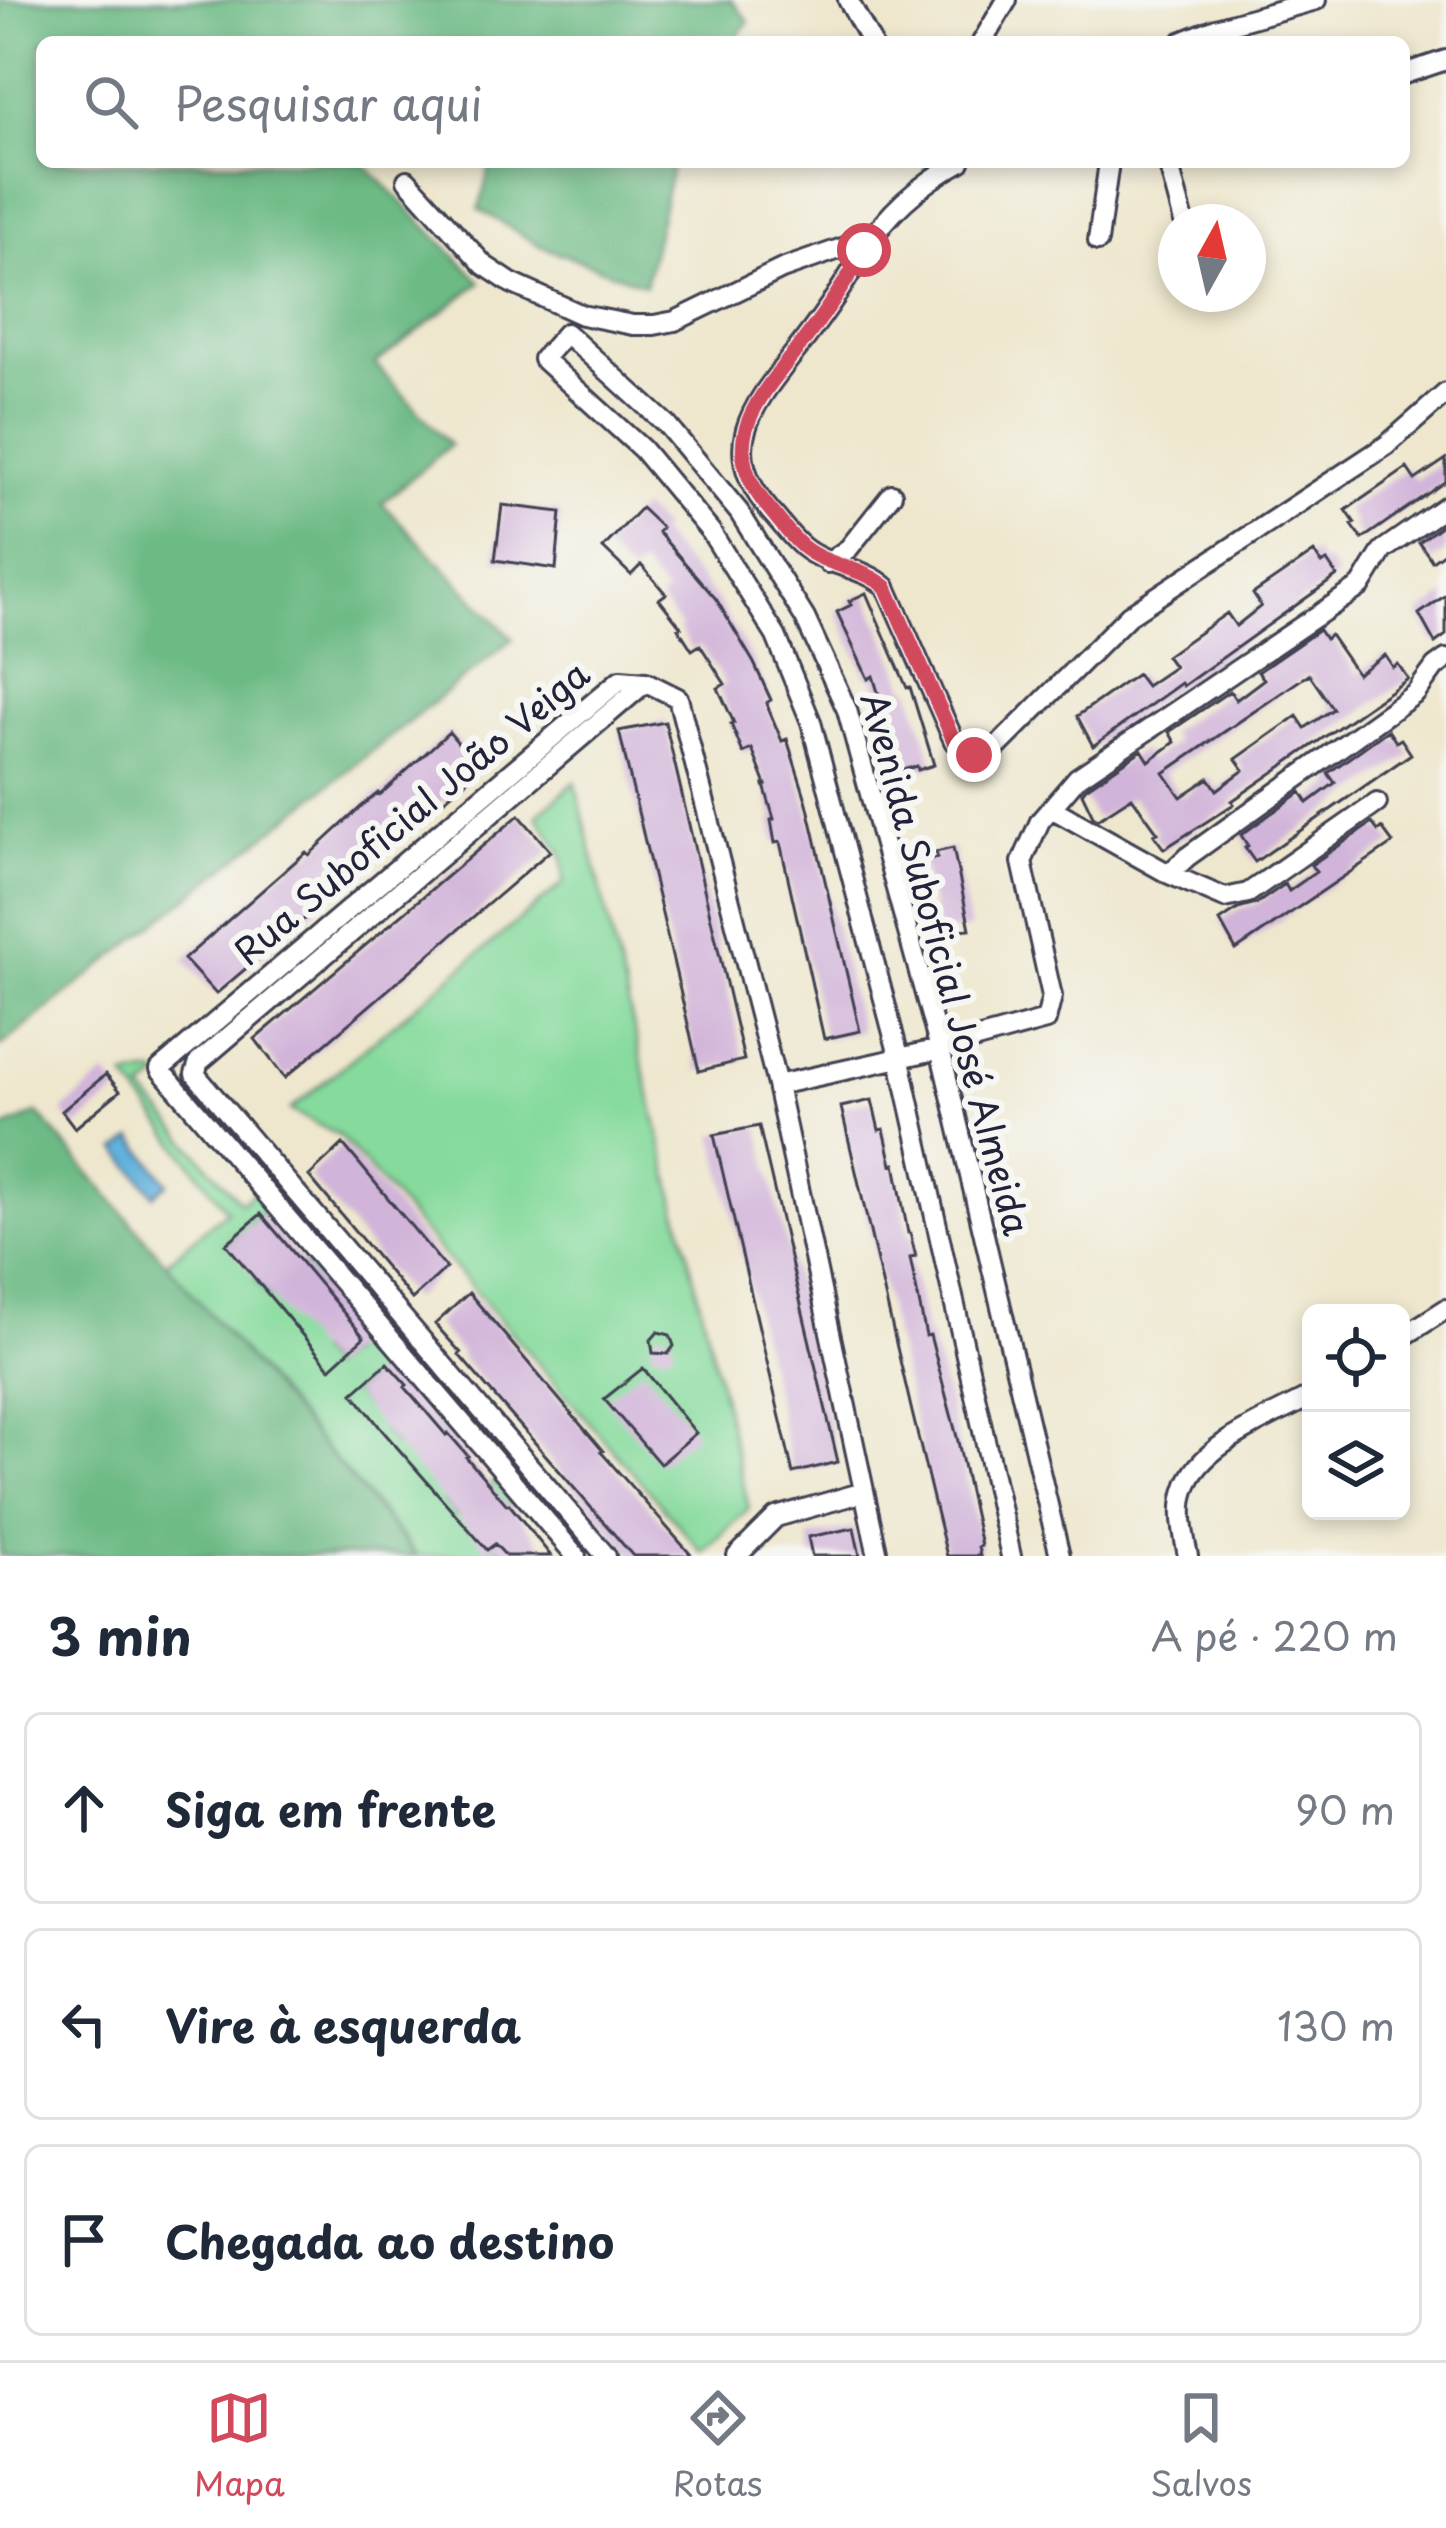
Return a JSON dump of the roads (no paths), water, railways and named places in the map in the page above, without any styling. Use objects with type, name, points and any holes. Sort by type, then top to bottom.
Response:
[{"type":"street","points":[[848,0],[868,36]]},
{"type":"street","points":[[986,36],[1007,0]]},
{"type":"street","points":[[1196,36],[1316,0]]},
{"type":"street","points":[[1410,72],[1446,60]]},
{"type":"street","points":[[1099,241],[1107,168]]},
{"type":"street","points":[[1170,168],[1179,204]]},
{"type":"street","points":[[929,170],[877,230],[841,292],[758,399],[742,448],[748,482],[802,546],[828,563],[886,587],[954,741],[967,754],[984,754],[997,747],[1129,615],[1387,445],[1446,394]]},
{"type":"street","points":[[407,180],[484,265],[511,283],[582,315],[633,325],[675,321],[782,268],[844,247],[864,250]]},
{"type":"street","name":"Avenida Suboficial José Almeida","points":[[1011,1556],[898,1057],[811,722],[776,636],[711,532],[642,448],[543,359],[566,333],[667,425],[739,512],[805,619],[848,710],[940,1049],[1060,1556]]},
{"type":"street","points":[[828,563],[849,548],[892,494]]},
{"type":"street","points":[[777,1085],[1046,1021],[1052,996],[1022,862],[1040,821],[1077,778],[1361,586],[1383,550],[1446,506]]},
{"type":"street","points":[[1169,874],[1416,692],[1446,659]]},
{"type":"street","name":"Rua Suboficial João Veiga","points":[[576,1556],[160,1070],[620,680],[646,682]]},
{"type":"street","points":[[646,682],[678,698],[777,1085],[878,1556]]},
{"type":"street","name":"Rua Suboficial João Veiga","points":[[606,1556],[195,1074],[199,1062],[646,682]]},
{"type":"street","points":[[1051,808],[1169,874],[1225,898],[1248,893],[1377,803]]},
{"type":"street","points":[[1410,1332],[1446,1309]]},
{"type":"street","points":[[1188,1556],[1182,1507],[1197,1465],[1217,1447],[1302,1401]]},
{"type":"street","points":[[737,1556],[776,1517],[864,1492]]},
{"type":"water","points":[[133,1138],[168,1183],[154,1195],[118,1150]]}]
